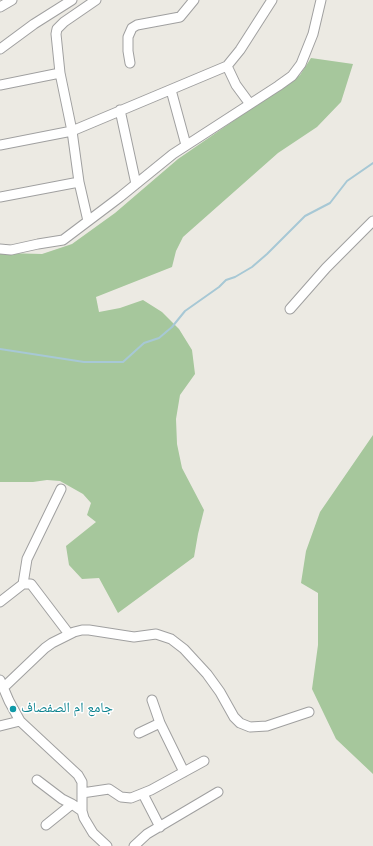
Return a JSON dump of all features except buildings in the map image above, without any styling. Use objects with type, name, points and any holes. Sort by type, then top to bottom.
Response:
[{"type":"street","points":[[0,7],[12,0]]},
{"type":"street","points":[[0,49],[34,24],[72,0]]},
{"type":"street","points":[[88,221],[79,182],[72,131],[60,73],[56,30],[68,19],[96,0]]},
{"type":"street","points":[[130,63],[128,37],[132,28],[136,25],[180,17],[194,0]]},
{"type":"street","points":[[0,145],[72,131],[227,66],[240,50],[272,0]]},
{"type":"street","points":[[0,249],[11,250],[63,240],[186,145],[292,76],[301,64],[313,34],[321,0]]},
{"type":"street","points":[[227,66],[236,85],[250,104]]},
{"type":"street","points":[[0,85],[60,73]]},
{"type":"street","points":[[171,90],[186,145]]},
{"type":"street","points":[[120,110],[136,184]]},
{"type":"street","points":[[0,197],[79,182]]},
{"type":"street","points":[[290,309],[326,268],[373,222]]},
{"type":"street","points":[[23,584],[27,559],[61,489]]},
{"type":"street","points":[[0,602],[23,584],[31,584],[69,634]]},
{"type":"street","points":[[107,846],[93,833],[82,811],[82,782],[78,775],[20,721],[1,684],[52,643],[69,634],[82,630],[134,637],[156,634],[171,639],[180,645],[207,674],[220,692],[234,717],[240,723],[250,727],[267,726],[309,712]]},
{"type":"street","points":[[152,700],[160,723],[184,772]]},
{"type":"street","points":[[0,726],[20,721]]},
{"type":"street","points":[[139,733],[160,723]]},
{"type":"street","points":[[82,793],[109,789],[120,797],[126,798],[143,794],[204,761]]},
{"type":"street","points":[[38,780],[62,799],[82,811]]},
{"type":"street","points":[[134,846],[141,839],[218,792]]},
{"type":"street","points":[[143,794],[160,827]]},
{"type":"street","points":[[46,825],[72,804]]},
{"type":"green space","points":[[311,58],[353,64],[341,102],[317,127],[278,153],[183,237],[176,251],[172,267],[96,297],[99,312],[120,308],[143,300],[162,312],[179,329],[192,350],[195,374],[180,395],[176,419],[177,444],[182,468],[204,510],[194,557],[118,613],[99,578],[82,579],[69,565],[66,546],[96,522],[87,515],[91,503],[83,494],[60,481],[47,480],[33,482],[0,482],[0,251],[6,253],[42,254],[72,244],[115,213],[178,159],[300,75]]},
{"type":"green space","points":[[373,435],[373,774],[336,739],[312,689],[318,645],[318,593],[301,583],[306,551],[320,512]]},
{"type":"waterway","points":[[0,349],[84,362],[123,362],[144,343],[159,338],[172,327],[185,311],[219,287],[226,280],[235,277],[252,267],[305,216],[330,203],[347,181],[373,163]]},
{"type":"place","name":"جامع ام الصفصاف","points":[[13,709]]}]
